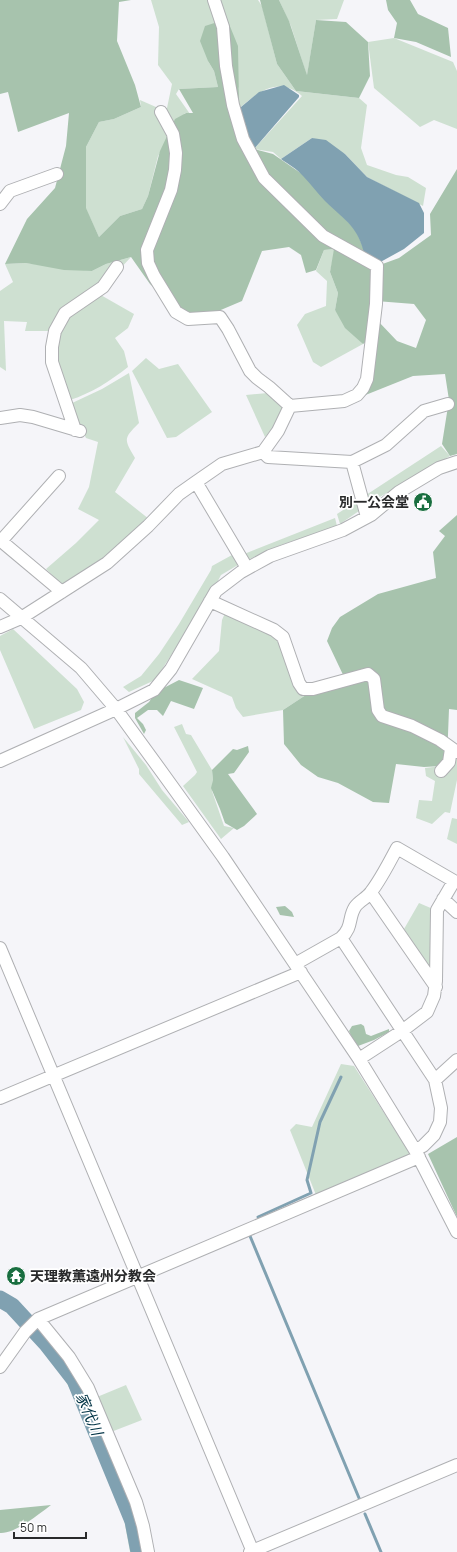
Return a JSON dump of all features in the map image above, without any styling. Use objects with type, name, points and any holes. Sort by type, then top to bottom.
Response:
[{"type":"street","points":[[161,112],[173,134],[176,153],[175,170],[171,190],[148,250],[148,263],[176,312],[188,319],[220,317],[250,371],[290,406],[344,401],[357,395],[363,388],[367,379],[376,304],[377,266],[323,236],[264,178],[243,139],[233,105],[226,66],[223,27],[214,0]]},
{"type":"street","points":[[0,204],[10,191],[57,174]]},
{"type":"street","points":[[0,418],[20,415],[33,416],[78,431],[52,362],[52,347],[55,331],[65,313],[103,287],[118,267]]},
{"type":"street","points":[[263,452],[268,457],[352,462],[386,445],[424,411],[448,404]]},
{"type":"street","points":[[0,627],[21,618],[107,563],[148,526],[179,494],[222,464],[263,452],[278,431],[290,406]]},
{"type":"street","points":[[352,462],[367,517]]},
{"type":"street","points":[[0,761],[116,709],[154,690],[171,669],[216,591],[247,568],[270,556],[343,530],[367,517],[399,492],[439,468],[457,462]]},
{"type":"street","points":[[59,476],[1,541],[62,592]]},
{"type":"street","points":[[196,482],[247,568]]},
{"type":"street","points":[[0,599],[80,668],[116,709],[214,844],[359,1059],[417,1153],[457,1232]]},
{"type":"street","points":[[210,601],[274,630],[283,637],[299,683],[303,689],[313,689],[368,674],[374,679],[378,710],[382,716],[412,726],[440,740],[454,750],[449,762],[441,771]]},
{"type":"street","points":[[0,1098],[298,968],[347,933],[350,927],[352,913],[356,906],[371,893],[397,848],[454,881],[438,910],[436,987],[427,1012],[402,1031],[359,1059]]},
{"type":"street","points":[[371,893],[436,987]]},
{"type":"street","points":[[443,900],[457,912]]},
{"type":"street","points":[[0,1367],[25,1332],[36,1321],[137,1276],[259,1226],[417,1153],[434,1135],[440,1122],[441,1108],[435,1080],[341,938]]},
{"type":"street","points":[[0,948],[252,1552],[457,1465]]},
{"type":"street","points":[[435,1080],[457,1060]]},
{"type":"street","points":[[36,1321],[69,1357],[88,1388],[136,1502],[145,1531],[148,1552]]},
{"type":"green space","points":[[0,0],[131,0],[119,2],[117,41],[135,85],[141,107],[114,119],[99,122],[86,147],[86,208],[99,237],[120,216],[142,209],[148,196],[160,151],[175,119],[186,113],[193,113],[179,89],[218,87],[214,71],[208,61],[200,41],[205,26],[227,19],[238,46],[239,101],[233,115],[254,149],[273,154],[302,174],[355,229],[368,261],[377,266],[399,258],[431,235],[430,214],[457,169],[457,454],[450,456],[442,444],[449,400],[445,374],[413,376],[358,398],[378,321],[397,341],[416,348],[426,320],[414,304],[376,301],[370,339],[363,344],[345,328],[335,310],[338,293],[330,272],[334,249],[324,250],[316,270],[306,273],[301,255],[289,247],[262,251],[242,301],[209,315],[187,318],[150,284],[131,257],[106,264],[92,271],[64,270],[26,263],[5,264],[27,219],[55,188],[66,146],[69,113],[18,132],[8,92],[0,94]]},
{"type":"green space","points":[[151,0],[258,0],[262,6],[277,64],[296,91],[359,98],[367,105],[361,148],[367,165],[396,175],[408,177],[426,188],[423,206],[367,177],[345,154],[312,138],[281,159],[273,152],[254,149],[302,96],[293,90],[284,87],[266,89],[250,99],[235,112],[239,88],[208,61],[214,71],[218,87],[179,89],[176,94],[190,114],[185,113],[158,156],[148,196],[142,209],[120,216],[99,237],[86,209],[86,147],[99,122],[114,119],[141,107],[140,100],[156,107],[167,108],[172,84],[158,65],[159,27]]},
{"type":"green space","points":[[260,0],[279,0],[289,21],[307,75],[316,20],[346,22],[368,42],[370,76],[359,98],[296,91],[277,64]]},
{"type":"green space","points":[[279,0],[344,0],[337,19],[316,20],[307,76],[291,26]]},
{"type":"green space","points":[[386,0],[410,0],[418,14],[448,28],[451,57],[416,42],[394,38],[397,23],[388,10]]},
{"type":"green space","points":[[394,38],[453,62],[457,71],[457,129],[434,120],[420,127],[374,88],[368,42]]},
{"type":"green space","points":[[335,249],[330,272],[338,293],[335,310],[363,344],[321,367],[313,362],[297,325],[305,314],[326,306],[327,281],[316,271],[324,250]]},
{"type":"green space","points":[[131,257],[103,287],[65,308],[55,331],[25,331],[27,322],[4,321],[6,371],[0,367],[0,291],[13,282],[5,264],[26,263],[92,271],[106,264]]},
{"type":"green space","points":[[99,294],[134,314],[128,328],[115,338],[124,351],[128,367],[86,394],[70,400],[52,357],[68,314]]},
{"type":"green space","points":[[146,358],[159,369],[178,364],[212,412],[176,437],[167,438],[132,371]]},
{"type":"green space","points":[[129,373],[139,423],[128,436],[127,443],[135,458],[115,492],[149,519],[97,563],[62,585],[46,569],[76,543],[99,520],[78,509],[89,487],[98,442],[86,438],[70,404],[102,389]]},
{"type":"green space","points":[[268,393],[283,405],[276,422],[265,437],[246,395]]},
{"type":"green space","points":[[441,446],[450,456],[378,498],[340,524],[337,514]]},
{"type":"green space","points":[[457,515],[457,710],[449,709],[447,760],[441,766],[424,767],[396,764],[389,803],[373,802],[338,783],[318,777],[301,765],[284,744],[283,710],[315,689],[346,681],[327,641],[332,628],[340,617],[378,594],[436,578],[433,552],[445,536],[439,531]]},
{"type":"green space","points":[[335,518],[337,526],[281,545],[243,562],[221,575],[211,594],[155,680],[129,692],[123,687],[141,676],[159,654],[179,624],[212,566],[232,555],[239,556]]},
{"type":"green space","points":[[225,613],[283,637],[299,683],[315,689],[283,710],[243,717],[236,708],[232,697],[192,679],[219,651],[222,620]]},
{"type":"green space","points":[[13,629],[77,689],[84,702],[81,710],[34,729],[0,650],[0,636]]},
{"type":"green space","points":[[179,680],[203,688],[194,709],[171,701],[163,716],[157,710],[148,710],[137,718],[146,730],[144,734],[135,718],[135,713],[149,702],[156,692]]},
{"type":"green space","points":[[182,724],[186,734],[191,735],[212,770],[212,791],[224,826],[234,828],[221,839],[183,786],[197,772],[174,727]]},
{"type":"green space","points":[[123,737],[146,765],[162,790],[189,822],[182,825],[139,774],[139,769]]},
{"type":"green space","points":[[248,746],[249,752],[234,773],[228,774],[257,814],[244,826],[237,830],[225,823],[211,788],[213,780],[212,770],[233,749],[237,750]]},
{"type":"green space","points":[[457,753],[457,780],[450,813],[445,812],[432,824],[416,818],[419,800],[432,801],[435,781],[426,776],[425,768],[441,766]]},
{"type":"green space","points":[[452,818],[457,819],[457,844],[447,839]]},
{"type":"green space","points":[[419,903],[433,909],[433,972],[404,929]]},
{"type":"green space","points":[[285,906],[292,912],[294,917],[280,915],[276,907]]},
{"type":"green space","points":[[361,1024],[364,1026],[366,1034],[371,1036],[389,1029],[389,1032],[358,1046],[354,1042],[349,1031],[352,1026]]},
{"type":"green space","points":[[341,1064],[354,1066],[411,1155],[316,1195],[290,1130],[296,1124],[312,1127]]},
{"type":"green space","points":[[457,1137],[457,1217],[428,1154]]},
{"type":"green space","points":[[7,1295],[34,1322],[84,1385],[140,1524],[145,1552],[130,1552],[123,1514],[78,1405],[62,1374],[10,1312],[0,1305],[0,1299]]},
{"type":"green space","points":[[126,1385],[142,1420],[111,1432],[97,1397]]},
{"type":"green space","points":[[51,1505],[20,1527],[0,1533],[0,1510]]},
{"type":"water","points":[[284,85],[299,95],[299,97],[254,149],[235,112],[259,92]]},
{"type":"water","points":[[312,138],[326,140],[345,154],[367,177],[419,203],[424,213],[424,233],[404,249],[375,265],[366,260],[360,240],[352,226],[325,201],[301,173],[281,159]]},
{"type":"waterway","points":[[258,1217],[311,1193],[307,1180],[320,1122],[341,1077]]},
{"type":"waterway","points":[[250,1236],[359,1498]]},
{"type":"waterway","name":"家代川","points":[[0,1299],[12,1306],[47,1344],[75,1380],[133,1521],[139,1552]]},
{"type":"waterway","points":[[365,1514],[381,1552]]},
{"type":"place","name":"別一公会堂","points":[[423,502]]},
{"type":"place","name":"天理教薫遠州分教会","points":[[16,1276]]}]
